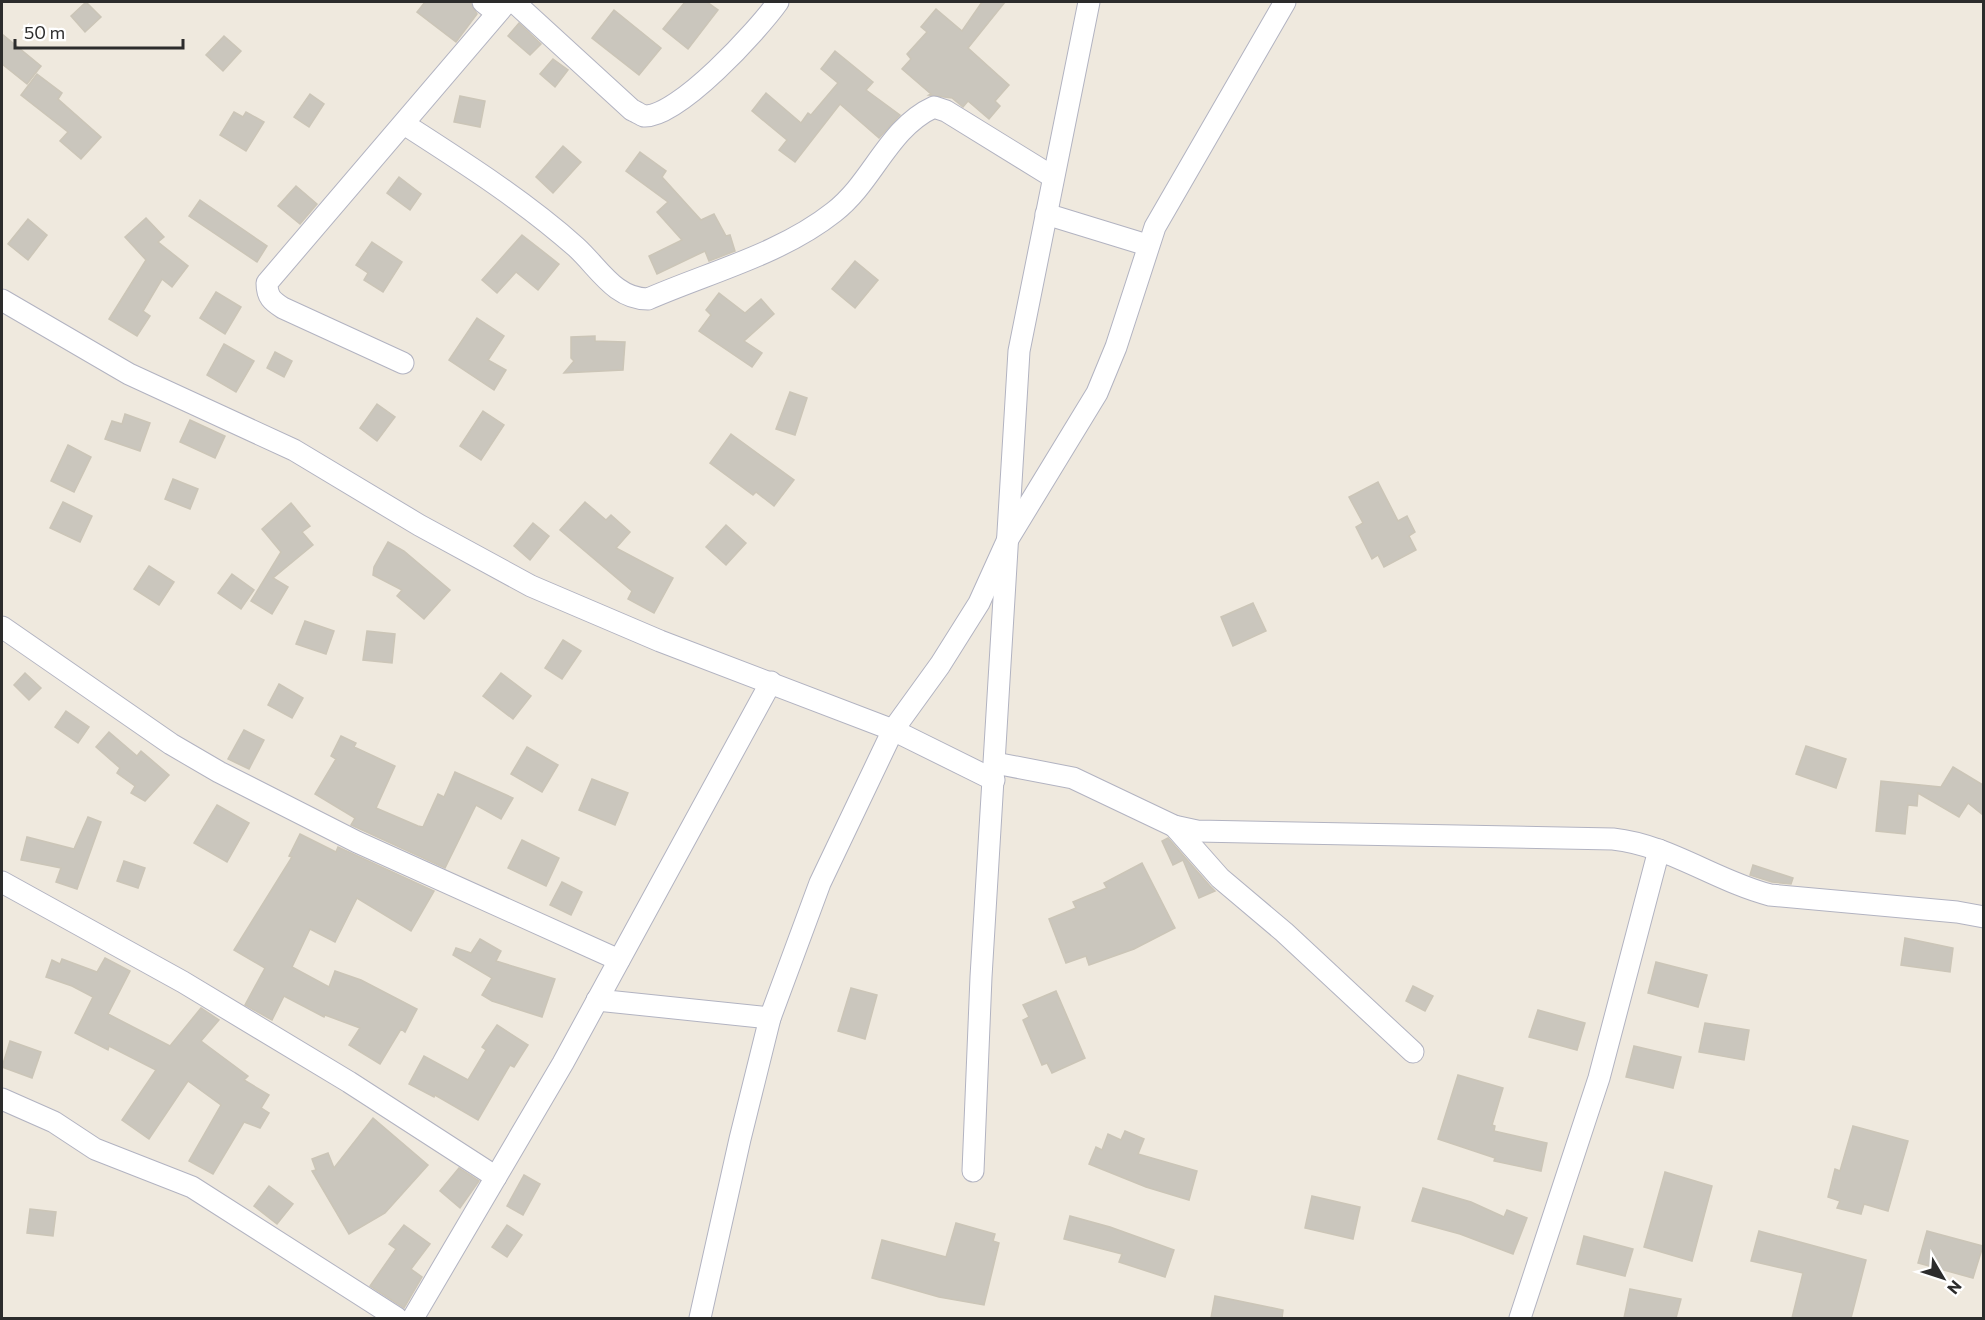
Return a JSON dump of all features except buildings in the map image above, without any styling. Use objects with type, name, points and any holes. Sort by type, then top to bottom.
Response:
[{"type":"street","points":[[403,363],[283,308],[272,301],[267,293],[267,283],[404,124],[500,4],[632,110],[644,116],[661,112],[698,86],[735,53],[778,2]]},
{"type":"street","points":[[973,1171],[1019,351],[1089,2]]},
{"type":"street","points":[[700,1318],[770,1018],[820,883],[893,730],[940,665],[979,603],[1008,539],[1097,393],[1116,347],[1147,245],[1155,227],[1285,2]]},
{"type":"street","points":[[404,124],[497,185],[576,247],[617,289],[632,299],[648,299],[778,246],[814,226],[836,211],[856,190],[907,123],[934,107],[946,111],[1053,177]]},
{"type":"street","points":[[1046,214],[1147,245]]},
{"type":"street","points":[[2,300],[129,374],[294,450],[419,525],[531,586],[660,641],[771,682],[994,771],[1074,778],[1174,826],[1197,831],[1635,841],[1744,888],[1770,895],[1957,912],[1983,917]]},
{"type":"street","points":[[2,627],[171,744],[219,772],[357,842],[619,960]]},
{"type":"street","points":[[413,1318],[597,1000],[771,682]]},
{"type":"street","points":[[1174,826],[1220,878],[1284,933],[1413,1052]]},
{"type":"street","points":[[1521,1318],[1599,1078],[1659,850]]},
{"type":"street","points":[[2,882],[183,982],[349,1082],[496,1177]]},
{"type":"street","points":[[597,1000],[770,1018]]},
{"type":"street","points":[[2,1099],[54,1122],[95,1149],[192,1187],[397,1318]]}]
